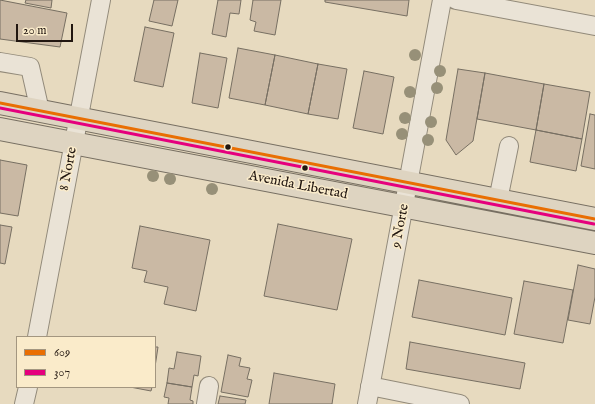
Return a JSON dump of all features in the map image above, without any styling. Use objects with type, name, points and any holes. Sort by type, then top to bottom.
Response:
[{"type":"main road","name":"Avenida Libertad","points":[[0,103],[595,218]]},
{"type":"main road","name":"Avenida Libertad","points":[[0,129],[595,243]]},
{"type":"street","name":"8 Norte","points":[[37,336],[101,0]]},
{"type":"street","name":"9 Norte","points":[[367,404],[442,0]]},
{"type":"street","points":[[456,0],[595,26]]},
{"type":"street","points":[[0,62],[30,67],[40,111]]},
{"type":"street","points":[[498,200],[509,146]]},
{"type":"street","points":[[206,404],[209,386]]},
{"type":"street","points":[[370,386],[460,404]]},
{"type":"street","points":[[24,404],[28,388]]},
{"type":"green space","points":[[431,197],[595,230],[595,236],[430,203]]},
{"type":"building","points":[[0,0],[67,13],[60,47],[0,39]]},
{"type":"building","points":[[26,0],[52,0],[51,8],[25,3]]},
{"type":"building","points":[[154,0],[178,0],[172,26],[149,21]]},
{"type":"building","points":[[218,0],[241,0],[239,14],[230,13],[226,37],[212,34]]},
{"type":"building","points":[[253,0],[281,0],[275,35],[254,31],[256,22],[250,20]]},
{"type":"building","points":[[325,0],[409,0],[407,16],[325,2]]},
{"type":"building","points":[[145,27],[174,33],[163,87],[134,81]]},
{"type":"building","points":[[238,48],[275,55],[265,105],[229,98]]},
{"type":"building","points":[[200,53],[227,58],[218,108],[192,103]]},
{"type":"building","points":[[275,55],[318,64],[308,114],[265,105]]},
{"type":"building","points":[[318,64],[347,69],[338,119],[308,114]]},
{"type":"building","points":[[458,69],[485,73],[473,141],[456,155],[446,140]]},
{"type":"building","points":[[364,71],[394,77],[383,134],[353,128]]},
{"type":"building","points":[[485,73],[544,84],[536,130],[477,119]]},
{"type":"building","points":[[544,84],[590,92],[582,139],[536,130]]},
{"type":"building","points":[[590,114],[595,115],[595,169],[581,166]]},
{"type":"building","points":[[536,130],[582,139],[576,171],[530,162]]},
{"type":"building","points":[[0,160],[27,165],[18,216],[0,213]]},
{"type":"building","points":[[278,224],[352,239],[337,310],[264,296]]},
{"type":"building","points":[[0,225],[12,227],[5,264],[0,263]]},
{"type":"building","points":[[140,226],[210,240],[196,311],[164,304],[168,287],[144,282],[147,271],[132,268]]},
{"type":"building","points":[[578,265],[595,269],[595,297],[590,324],[568,320]]},
{"type":"building","points":[[419,280],[512,298],[505,335],[412,317]]},
{"type":"building","points":[[524,281],[573,290],[563,343],[514,334]]},
{"type":"building","points":[[410,342],[525,363],[520,389],[406,369]]},
{"type":"building","points":[[156,347],[158,347],[156,360]]},
{"type":"building","points":[[177,352],[201,356],[198,376],[194,375],[192,387],[167,383],[169,368],[174,369]]},
{"type":"building","points":[[228,355],[241,358],[239,366],[250,368],[247,379],[252,380],[248,397],[221,392]]},
{"type":"building","points":[[274,373],[335,384],[332,404],[269,404]]},
{"type":"building","points":[[167,383],[192,387],[190,400],[193,401],[193,404],[168,404],[169,398],[164,397]]},
{"type":"building","points":[[135,388],[152,388],[151,391]]},
{"type":"building","points":[[220,396],[246,400],[245,404],[218,404]]},
{"type":"transit line","name":"609","points":[[0,103],[595,219]]},
{"type":"transit line","name":"307","points":[[0,108],[594,224]]}]
